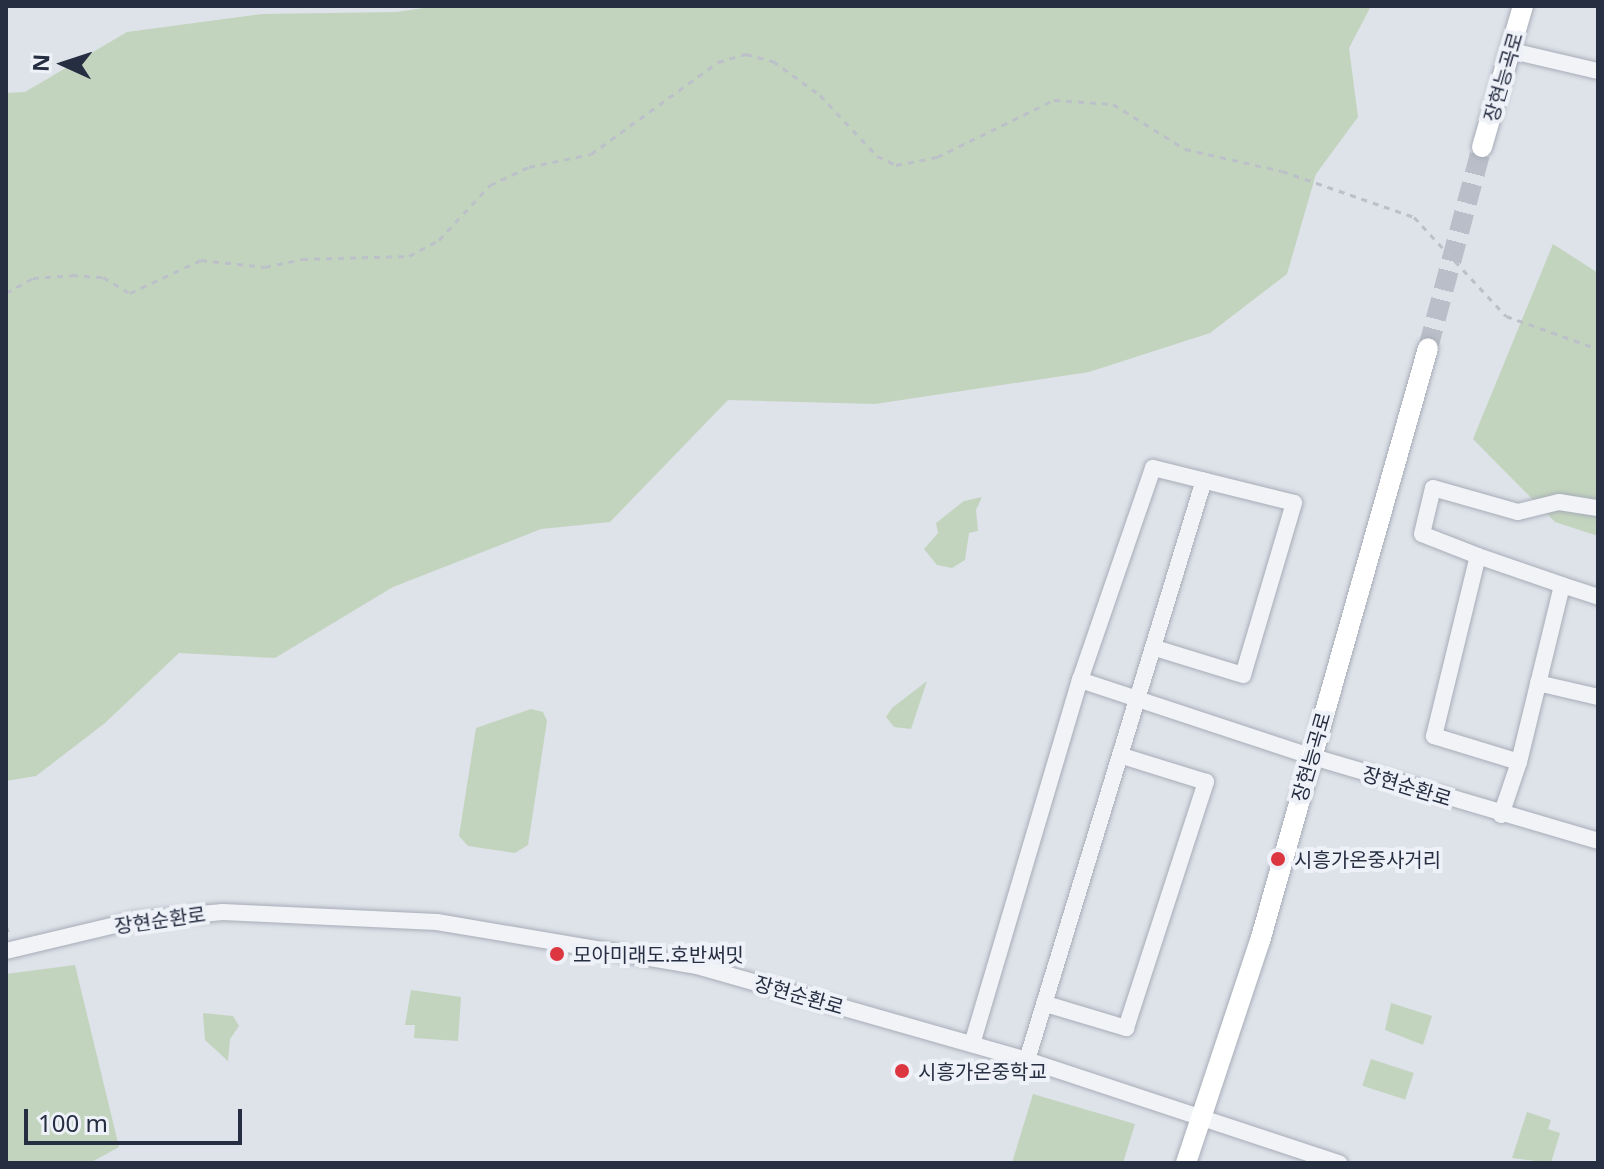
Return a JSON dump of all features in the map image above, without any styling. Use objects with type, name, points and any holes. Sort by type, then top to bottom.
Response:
[{"type":"main road","name":"장현능곡로","points":[[1482,147],[1523,6]]},
{"type":"main road","name":"장현능곡로","points":[[1186,1163],[1260,941],[1428,348]]},
{"type":"street","points":[[1512,51],[1598,71]]},
{"type":"street","points":[[972,1044],[1080,680],[1153,468],[1294,503],[1243,675],[1155,648]]},
{"type":"street","points":[[1027,1060],[1204,480]]},
{"type":"street","points":[[1598,508],[1559,502],[1518,512],[1433,488],[1422,534],[1598,597]]},
{"type":"street","points":[[1478,556],[1434,736],[1519,762]]},
{"type":"street","points":[[1501,815],[1519,762],[1562,585]]},
{"type":"street","name":"장현순환로","points":[[1080,680],[1310,756],[1501,815],[1598,841]]},
{"type":"street","points":[[1538,683],[1598,697]]},
{"type":"street","points":[[1046,1004],[1126,1028],[1206,782],[1122,756]]},
{"type":"street","name":"장현순환로","points":[[6,951],[136,920],[223,912],[437,922],[697,966],[1027,1060],[1339,1163]]},
{"type":"path","points":[[6,293],[33,278],[72,275],[103,277],[130,293],[201,260],[265,267],[302,259],[409,256],[439,240],[490,185],[529,167],[591,154],[726,57],[746,54],[773,61],[820,95],[877,156],[896,165],[937,157],[1054,100],[1113,104],[1185,149],[1282,171],[1414,217],[1506,316],[1598,349]]},
{"type":"green space","points":[[438,6],[1371,6],[1349,48],[1358,117],[1316,174],[1287,274],[1210,333],[1089,372],[875,404],[728,400],[610,522],[541,529],[393,587],[275,658],[179,653],[105,723],[36,776],[6,781],[6,93],[25,92],[127,32],[262,14],[396,12]]},
{"type":"green space","points":[[1553,244],[1598,273],[1598,536],[1555,522],[1473,439]]},
{"type":"green space","points":[[982,497],[976,510],[978,531],[969,533],[965,560],[952,568],[937,565],[924,549],[938,533],[936,523],[964,501]]},
{"type":"green space","points":[[927,681],[911,729],[894,727],[886,717],[892,708]]},
{"type":"green space","points":[[531,709],[543,712],[547,721],[528,845],[515,853],[468,846],[459,836],[476,728]]},
{"type":"green space","points":[[75,965],[119,1147],[90,1163],[6,1163],[6,974]]},
{"type":"green space","points":[[411,990],[461,997],[458,1041],[414,1038],[415,1025],[405,1025]]},
{"type":"green space","points":[[1391,1003],[1432,1016],[1423,1045],[1385,1030]]},
{"type":"green space","points":[[203,1013],[233,1016],[239,1026],[230,1039],[228,1061],[205,1040]]},
{"type":"green space","points":[[1371,1059],[1414,1073],[1405,1100],[1362,1086]]},
{"type":"green space","points":[[1033,1094],[1135,1124],[1123,1163],[1012,1163]]},
{"type":"green space","points":[[1527,1112],[1551,1120],[1548,1129],[1560,1133],[1551,1163],[1512,1158]]},
{"type":"tunnel","points":[[1428,348],[1482,147]]},
{"type":"place","name":"시흥가온중사거리","points":[[1278,859]]},
{"type":"place","name":"모아미래도.호반써밋","points":[[557,954]]},
{"type":"place","name":"시흥가온중학교","points":[[902,1071]]}]
